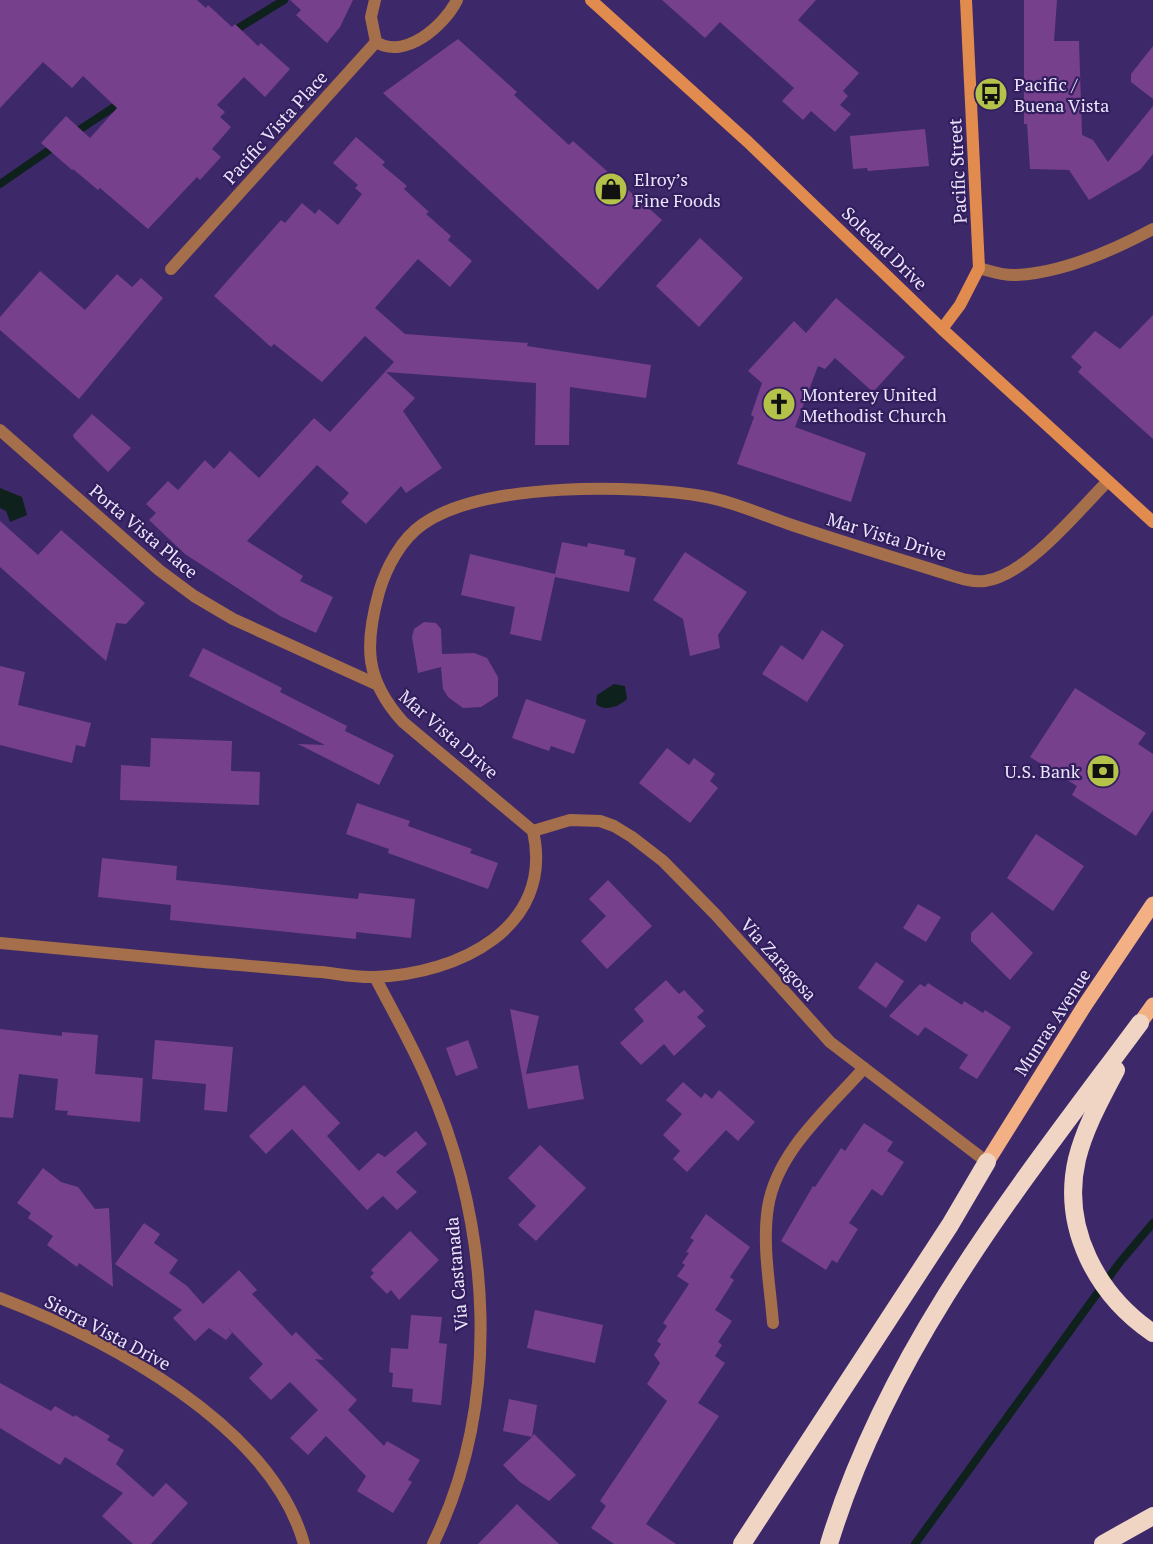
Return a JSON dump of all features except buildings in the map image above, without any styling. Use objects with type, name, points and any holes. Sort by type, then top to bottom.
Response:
[{"type":"highway","points":[[1140,1023],[1084,1138],[1077,1161],[1074,1197],[1078,1230],[1097,1277],[1116,1303],[1153,1333]]},
{"type":"highway","points":[[829,1544],[858,1462],[922,1333],[989,1229],[1140,1023]]},
{"type":"highway","points":[[742,1544],[950,1225],[987,1162]]},
{"type":"highway","points":[[1103,1544],[1153,1516]]},
{"type":"main road","name":"Soledad Drive","points":[[591,0],[756,149],[942,328],[1153,522]]},
{"type":"main road","name":"Pacific Street","points":[[942,328],[960,305],[979,268],[966,0]]},
{"type":"main road","name":"Munras Avenue","points":[[987,1162],[1085,1005],[1153,904]]},
{"type":"main road","points":[[1140,1023],[1153,1005]]},
{"type":"street","points":[[375,0],[371,18],[375,42],[391,48],[406,46],[439,24],[457,0]]},
{"type":"street","name":"Pacific Vista Place","points":[[171,268],[375,42]]},
{"type":"street","points":[[979,268],[1014,276],[1058,267],[1120,247],[1153,229]]},
{"type":"street","name":"Porta Vista Place","points":[[0,430],[159,570],[194,596],[233,619],[376,684]]},
{"type":"street","name":"Mar Vista Drive","points":[[533,831],[403,722],[384,701],[376,684],[370,648],[371,624],[381,585],[408,538],[438,515],[461,507],[527,494],[615,488],[708,497],[965,580],[984,581],[1002,577],[1021,567],[1107,482]]},
{"type":"street","name":"Via Zaragosa","points":[[533,831],[570,820],[600,822],[614,826],[632,837],[663,861],[716,915],[830,1042],[987,1162]]},
{"type":"street","points":[[0,944],[375,977],[455,960],[480,949],[505,933],[529,896],[538,850],[533,831]]},
{"type":"street","name":"Via Castanada","points":[[375,977],[429,1083],[468,1201],[475,1243],[480,1332],[476,1401],[470,1440],[457,1486],[433,1544]]},
{"type":"street","points":[[773,1323],[766,1234],[768,1206],[775,1184],[794,1146],[864,1068]]},
{"type":"street","name":"Sierra Vista Drive","points":[[0,1298],[132,1361],[206,1410],[261,1466],[291,1511],[304,1544]]},
{"type":"shaded area","points":[[0,488],[22,497],[27,515],[10,522],[6,511],[0,508]]},
{"type":"shaded area","points":[[614,684],[625,686],[627,699],[612,708],[603,708],[596,704],[597,695]]},
{"type":"waterway","points":[[232,32],[284,0]]},
{"type":"waterway","points":[[73,134],[123,101]]},
{"type":"waterway","points":[[0,184],[55,146]]},
{"type":"waterway","points":[[915,1544],[1120,1262],[1153,1223]]},
{"type":"place","name":"Pacific / Buena Vista","points":[[991,94]]},
{"type":"place","name":"Elroy’s Fine Foods","points":[[611,189]]},
{"type":"place","name":"Monterey United Methodist Church","points":[[779,404]]},
{"type":"place","name":"U.S. Bank","points":[[1103,771]]}]
